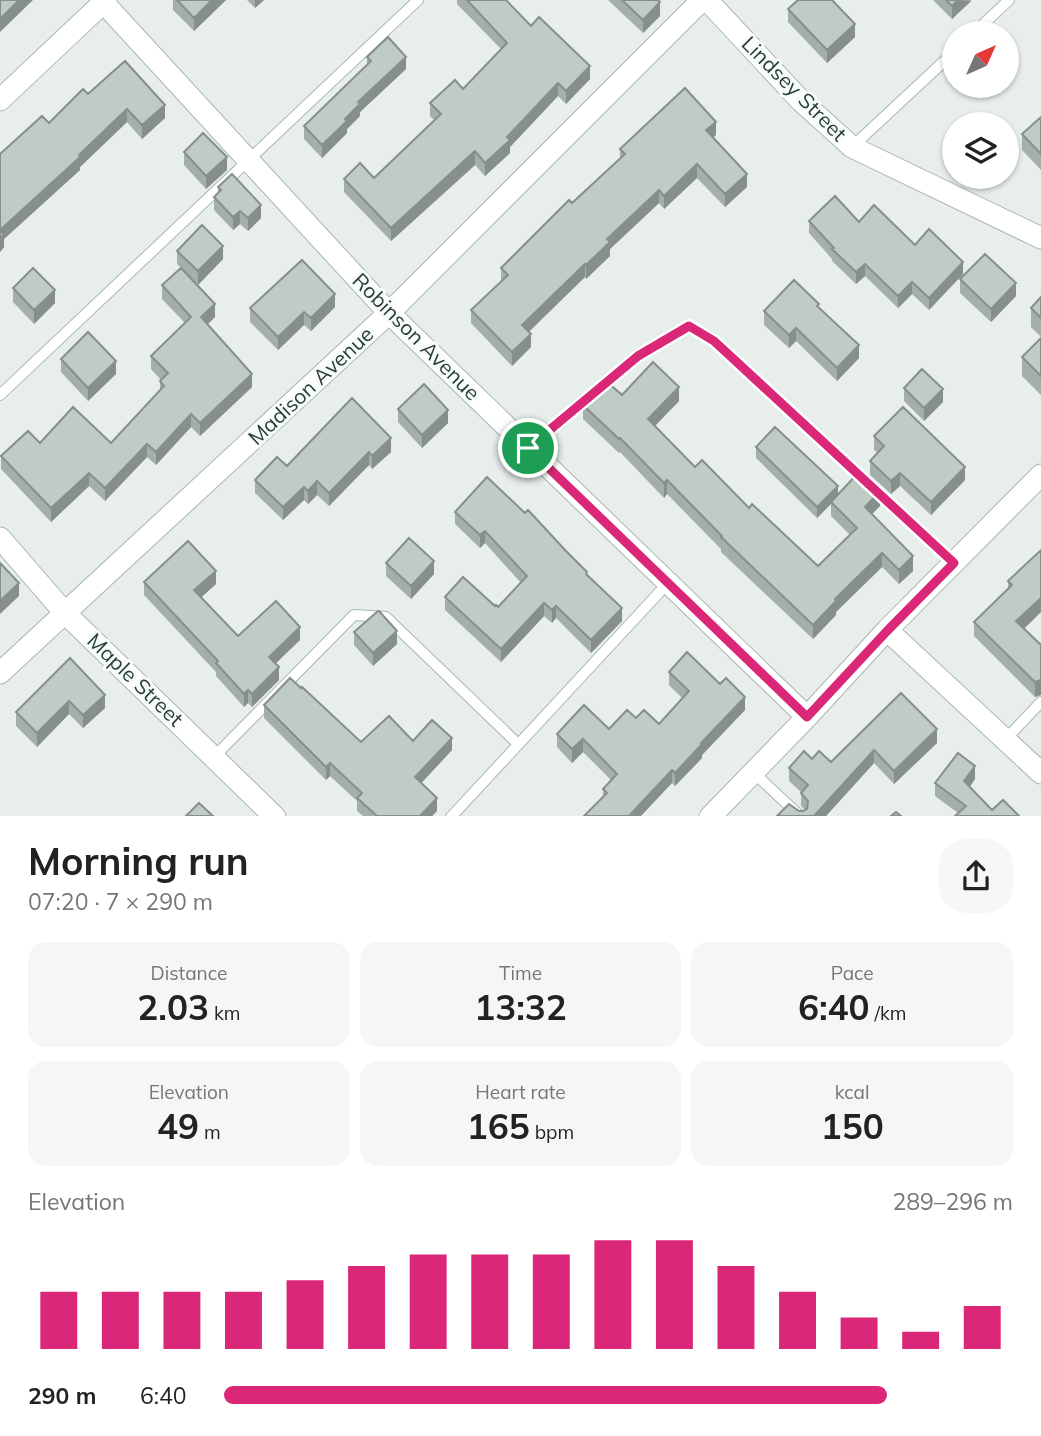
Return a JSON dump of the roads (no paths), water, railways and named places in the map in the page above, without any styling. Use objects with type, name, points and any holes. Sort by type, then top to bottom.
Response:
[{"type":"street","name":"Lindsey Street","points":[[704,0],[801,101],[852,147],[1041,238]]},
{"type":"street","name":"Madison Avenue","points":[[0,673],[389,313],[704,0]]},
{"type":"street","name":"Robinson Avenue","points":[[104,1],[389,313],[807,717]]},
{"type":"street","points":[[0,100],[104,1]]},
{"type":"street","points":[[711,816],[887,631],[1041,475]]},
{"type":"street","name":"Maple Street","points":[[0,538],[65,613],[274,816]]},
{"type":"street","points":[[887,631],[1041,773]]},
{"type":"lane","points":[[0,395],[418,0]]},
{"type":"lane","points":[[987,21],[1009,0]]},
{"type":"lane","points":[[852,147],[942,63]]},
{"type":"lane","points":[[528,448],[638,356],[689,326],[714,341],[954,563]]},
{"type":"lane","points":[[452,816],[668,583]]},
{"type":"lane","points":[[214,757],[354,615],[386,617],[518,744]]},
{"type":"lane","points":[[1005,740],[1041,702]]},
{"type":"lane","points":[[753,772],[800,816]]}]
